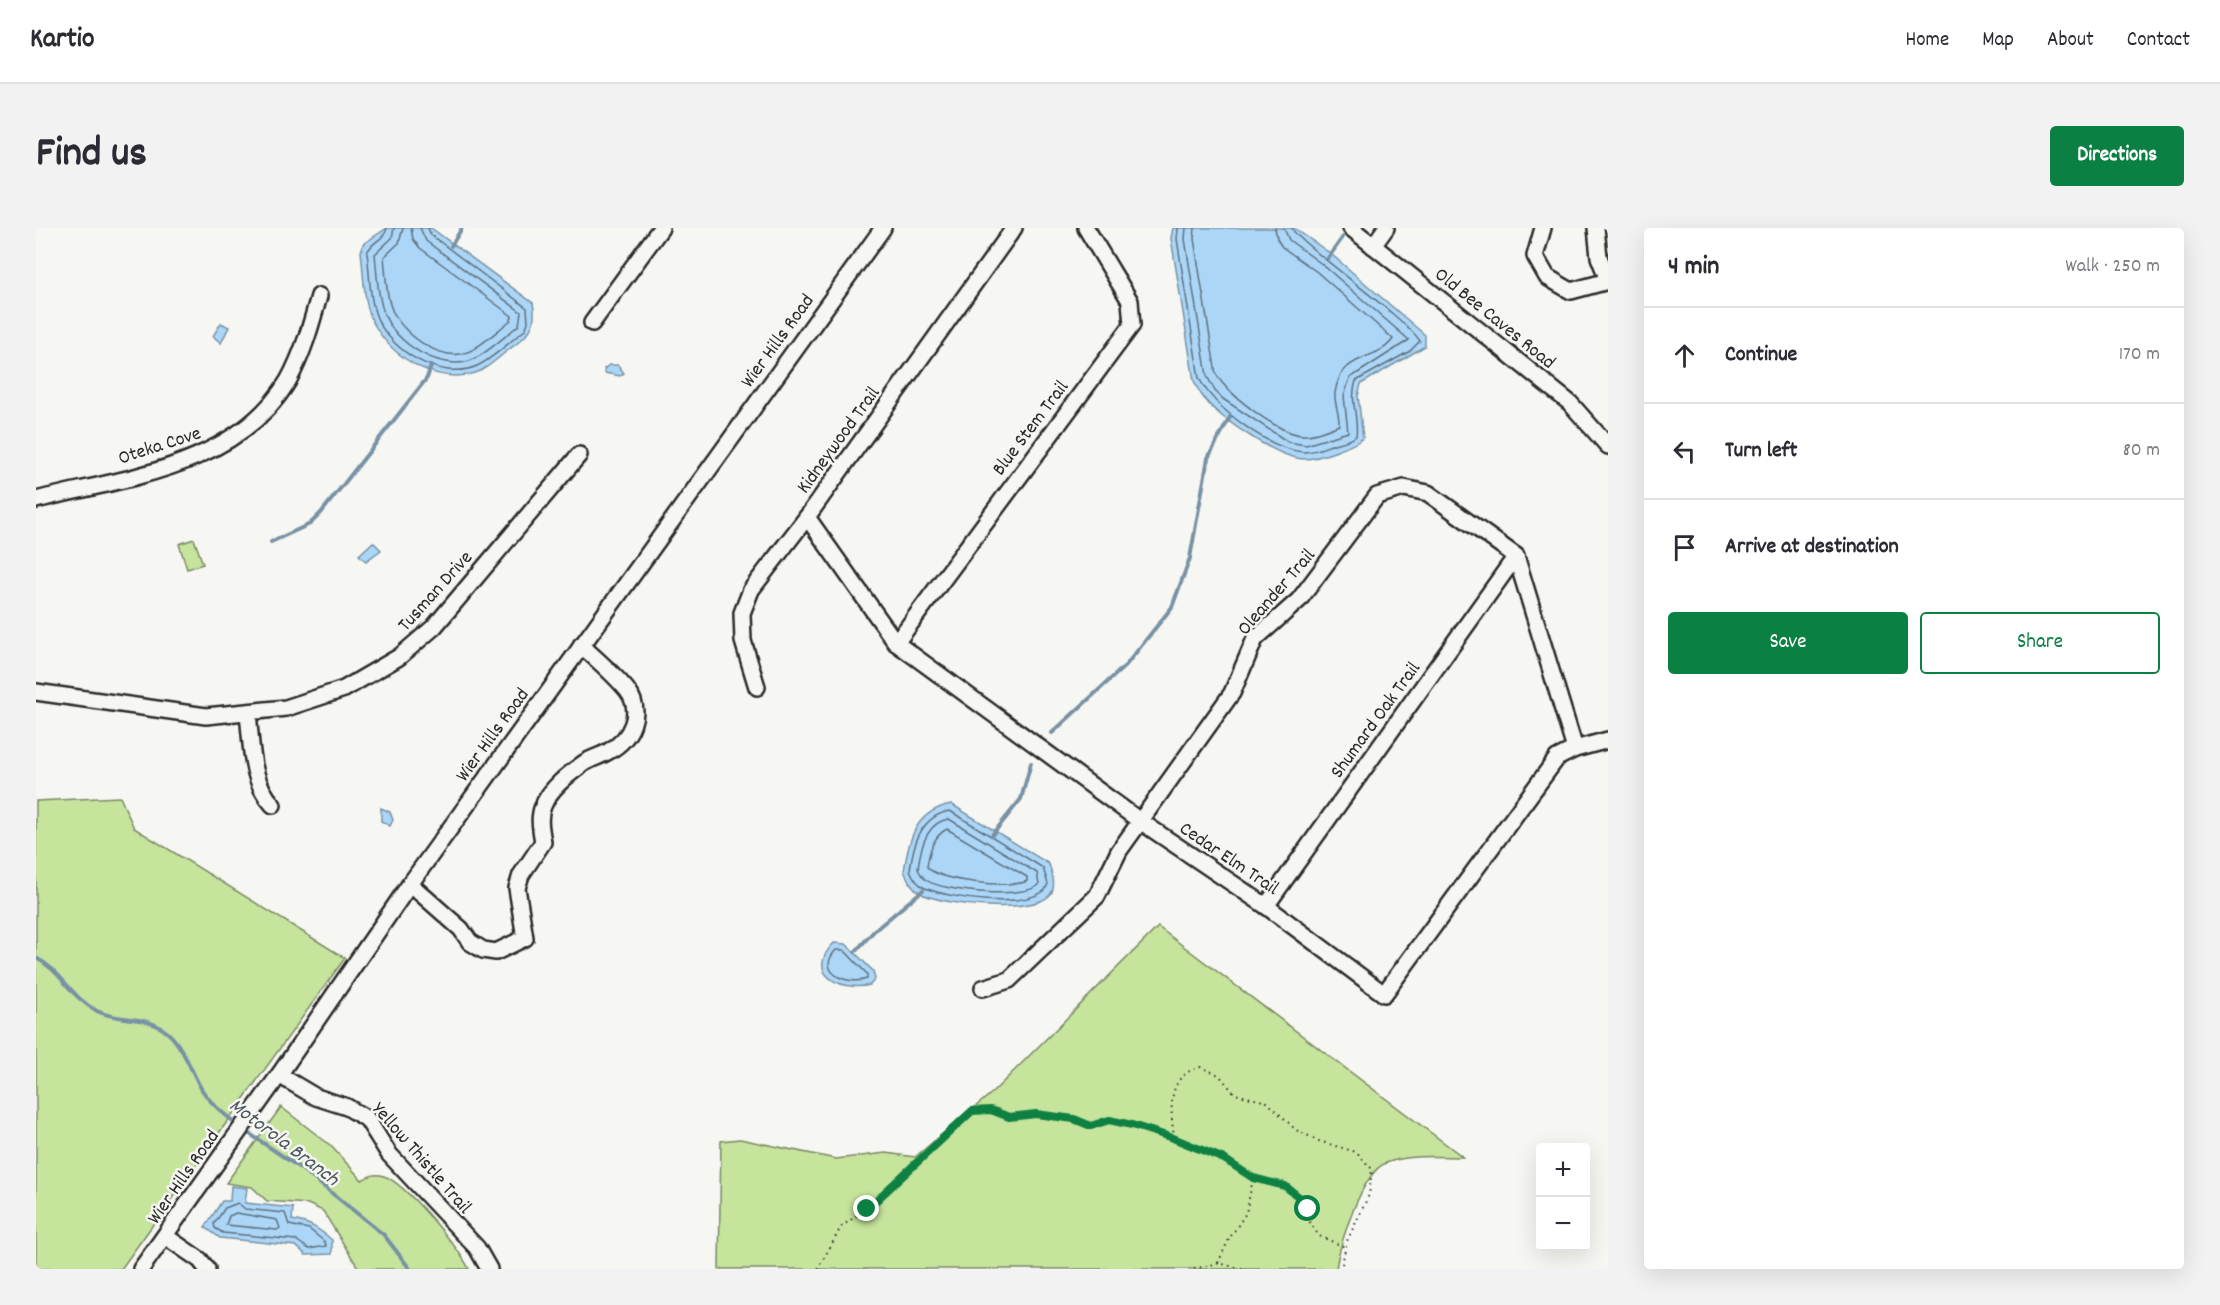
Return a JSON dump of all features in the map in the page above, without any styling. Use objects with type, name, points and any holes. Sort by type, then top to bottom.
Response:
[{"type":"street","points":[[592,323],[661,228]]},
{"type":"street","name":"Wier Hills Road","points":[[141,1269],[279,1075],[410,884],[883,228]]},
{"type":"street","name":"Kidneywood Trail","points":[[757,687],[743,641],[742,613],[751,590],[807,517],[1014,228]]},
{"type":"street","name":"Blue Stem Trail","points":[[896,643],[1132,325],[1130,301],[1086,228]]},
{"type":"street","name":"Old Bee Caves Road","points":[[1351,228],[1570,403],[1608,446]]},
{"type":"street","points":[[1374,246],[1386,228]]},
{"type":"street","points":[[1543,228],[1535,256],[1547,277],[1571,291],[1608,280],[1599,257],[1596,228]]},
{"type":"street","name":"Oteka Cove","points":[[36,500],[171,466],[216,448],[232,438],[261,414],[287,382],[305,344],[319,296]]},
{"type":"street","name":"Tusman Drive","points":[[36,692],[188,715],[248,714],[286,708],[344,689],[399,657],[434,627],[579,455]]},
{"type":"street","name":"Oleander Trail","points":[[983,988],[1009,980],[1097,896],[1119,851],[1232,693],[1255,639],[1299,600],[1377,496],[1404,488],[1428,493],[1516,556]]},
{"type":"street","name":"Cedar Elm Trail","points":[[807,517],[896,643],[1140,821],[1266,906],[1384,994],[1557,758],[1575,748],[1608,740]]},
{"type":"street","points":[[1516,556],[1575,748]]},
{"type":"street","name":"Shumard Oak Trail","points":[[1266,906],[1516,556]]},
{"type":"street","points":[[410,884],[461,929],[470,942],[483,950],[496,952],[525,938],[517,888],[521,875],[543,842],[540,825],[544,804],[562,780],[586,762],[610,751],[626,738],[634,720],[635,704],[627,690],[581,645]]},
{"type":"street","points":[[248,714],[255,774],[264,795],[273,805]]},
{"type":"street","name":"Yellow Thistle Trail","points":[[279,1075],[316,1097],[347,1107],[367,1119],[389,1154],[477,1248],[489,1269]]},
{"type":"street","points":[[165,1236],[200,1260],[207,1269]]},
{"type":"path","points":[[1173,1138],[1170,1098],[1187,1074],[1201,1067],[1219,1075],[1235,1094],[1267,1102],[1306,1136],[1356,1152],[1367,1161],[1373,1174],[1369,1195],[1345,1247],[1341,1269]]},
{"type":"path","points":[[818,1269],[841,1227],[874,1203],[957,1127],[966,1116],[977,1109],[991,1110],[1009,1117],[1036,1114],[1062,1117],[1091,1126],[1109,1120],[1173,1138],[1224,1159],[1253,1178],[1273,1181],[1293,1191],[1304,1201],[1309,1221],[1319,1236],[1345,1247]]},
{"type":"path","points":[[1218,1263],[1229,1239],[1246,1214],[1253,1178]]},
{"type":"path","points":[[1194,1269],[1218,1263],[1243,1269]]},
{"type":"green space","points":[[194,539],[203,564],[187,569],[179,544]]},
{"type":"green space","points":[[120,797],[134,828],[345,958],[121,1269],[36,1269],[36,801]]},
{"type":"green space","points":[[1158,927],[1463,1157],[1405,1158],[1386,1163],[1377,1169],[1368,1180],[1353,1210],[1336,1269],[719,1269],[721,1141],[740,1139],[836,1159],[886,1153],[915,1157],[993,1092]]},
{"type":"green space","points":[[281,1107],[330,1145],[362,1180],[372,1175],[381,1175],[405,1191],[443,1232],[469,1269],[359,1269],[323,1211],[308,1204],[267,1201],[252,1187],[226,1183]]},
{"type":"water","points":[[387,228],[431,228],[533,303],[534,320],[529,332],[478,372],[448,375],[433,372],[405,358],[382,337],[374,324],[370,316],[365,289],[361,252],[363,244]]},
{"type":"water","points":[[1173,228],[1294,228],[1331,254],[1425,335],[1425,346],[1361,384],[1358,396],[1363,438],[1327,454],[1306,459],[1295,458],[1253,438],[1206,401],[1194,381],[1171,238]]},
{"type":"water","points":[[221,323],[229,327],[221,343],[213,336]]},
{"type":"water","points":[[609,365],[618,365],[624,373],[620,376],[605,373],[604,369]]},
{"type":"water","points":[[373,542],[381,550],[366,561],[359,555]]},
{"type":"water","points":[[951,804],[1049,864],[1054,884],[1050,895],[1040,901],[1025,905],[986,906],[947,901],[917,891],[904,871],[912,837],[916,828],[929,813]]},
{"type":"water","points":[[381,808],[390,812],[393,820],[390,826],[381,821]]},
{"type":"water","points":[[834,943],[846,944],[873,971],[875,979],[870,985],[848,986],[838,983],[824,971],[823,963],[826,954]]},
{"type":"water","points":[[231,1186],[247,1188],[245,1203],[293,1208],[292,1220],[313,1227],[332,1240],[332,1254],[306,1255],[296,1246],[220,1238],[205,1227],[222,1201],[230,1201]]},
{"type":"waterway","points":[[451,246],[462,228]]},
{"type":"waterway","points":[[1328,258],[1343,237]]},
{"type":"waterway","points":[[271,542],[310,524],[321,513],[427,378],[431,366]]},
{"type":"waterway","points":[[1052,733],[1126,665],[1172,607],[1190,558],[1208,458],[1230,417]]},
{"type":"waterway","points":[[992,835],[1021,799],[1031,763]]},
{"type":"waterway","points":[[855,952],[874,931],[923,890]]},
{"type":"waterway","name":"Motorola Branch","points":[[36,958],[45,963],[80,999],[97,1011],[107,1015],[146,1021],[164,1030],[182,1050],[206,1095],[238,1125]]},
{"type":"waterway","name":"Motorola Branch","points":[[244,1130],[303,1170],[384,1235],[410,1269]]},
{"type":"route","points":[[867,1209],[957,1127],[966,1116],[972,1111],[983,1109],[1016,1118],[1036,1114],[1074,1119],[1091,1126],[1109,1120],[1132,1125],[1173,1138],[1224,1159],[1253,1178],[1273,1181],[1285,1186],[1304,1201],[1308,1209]]}]
